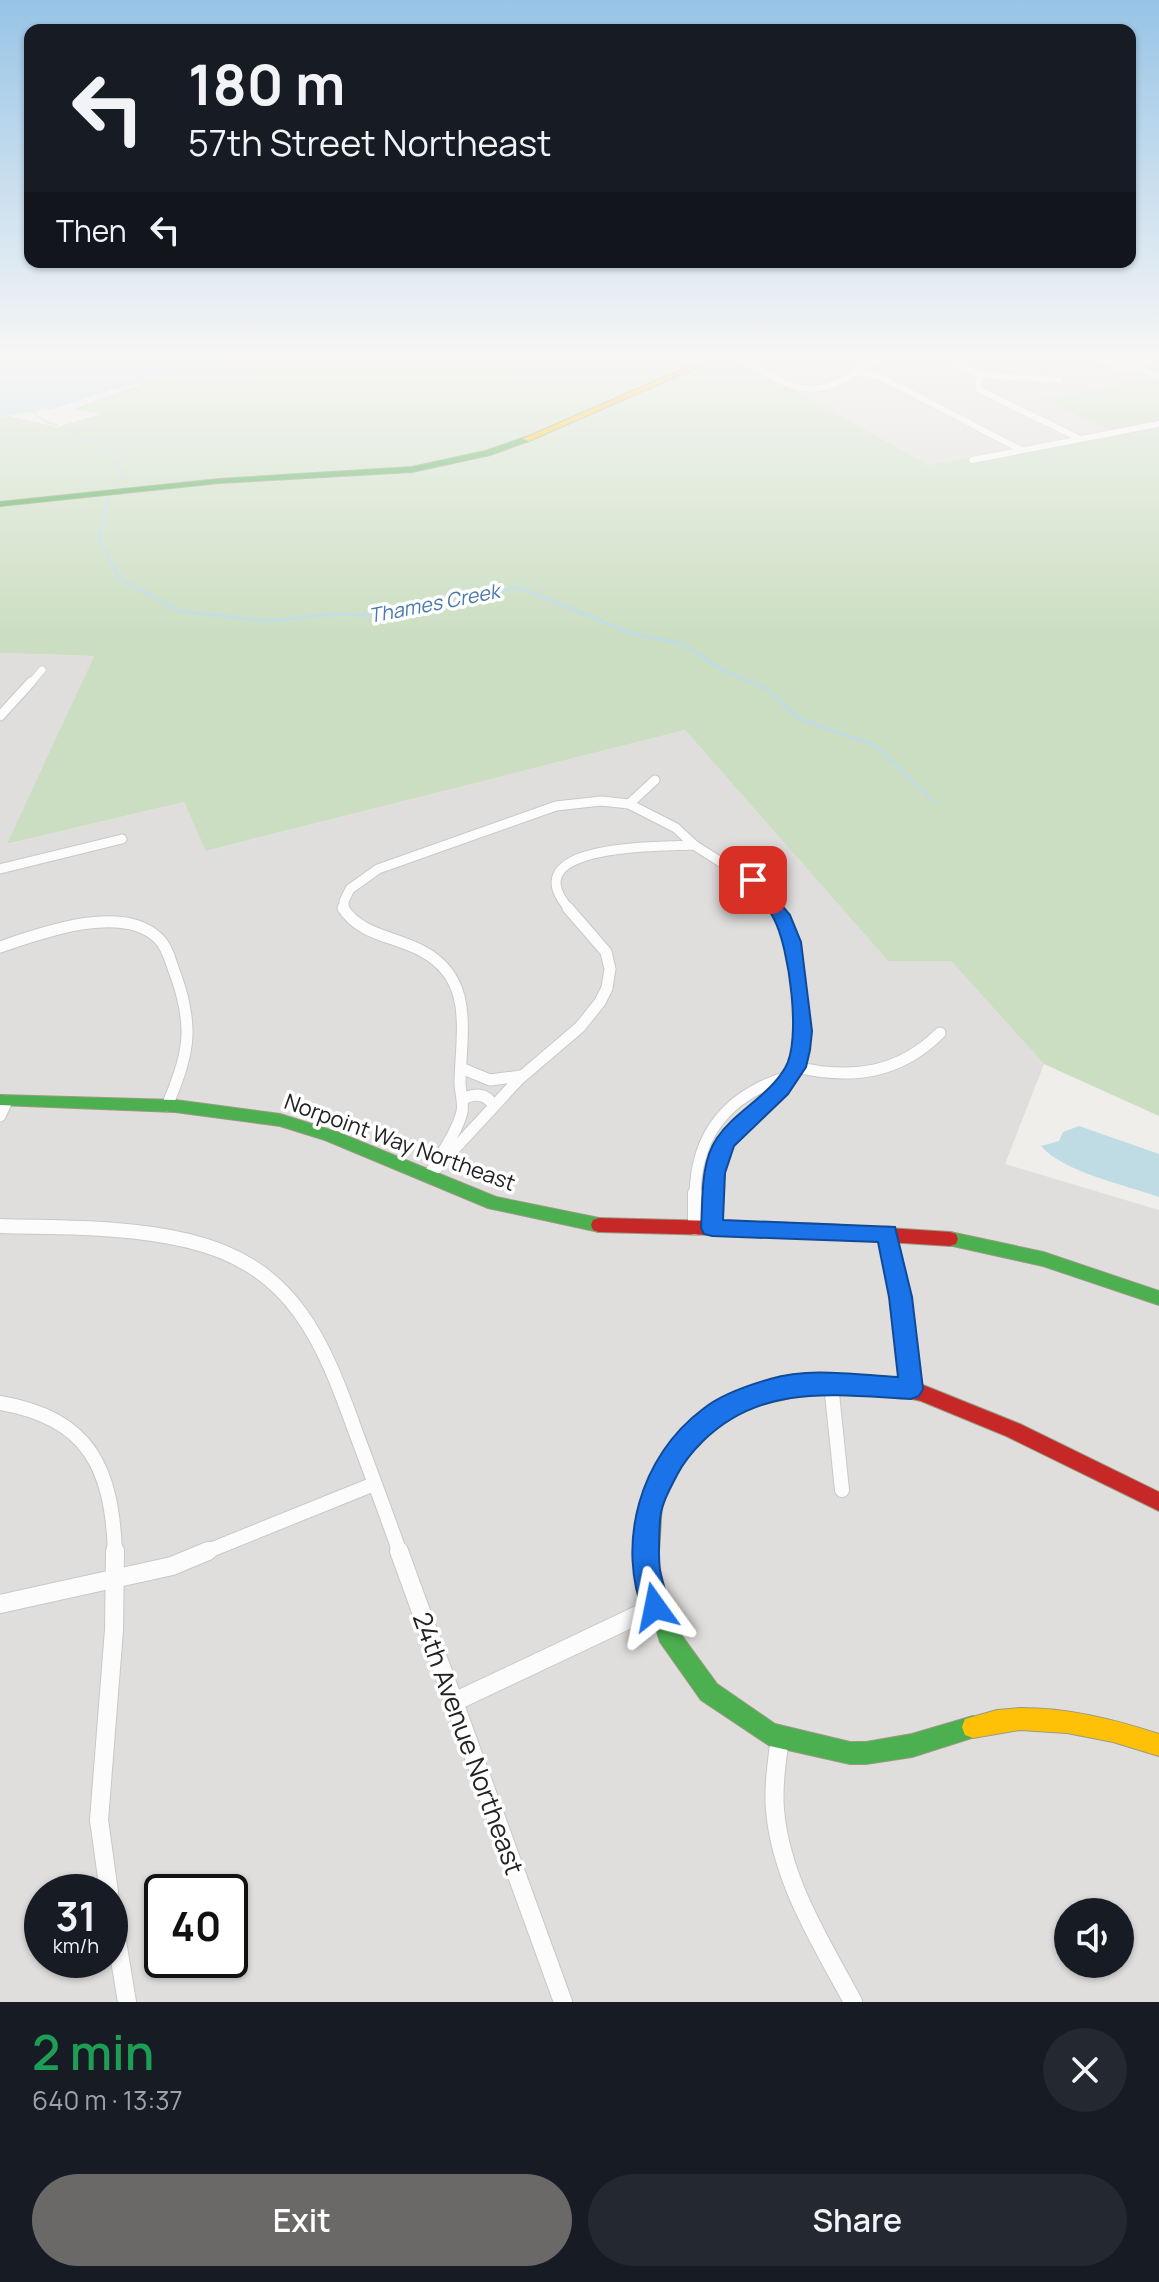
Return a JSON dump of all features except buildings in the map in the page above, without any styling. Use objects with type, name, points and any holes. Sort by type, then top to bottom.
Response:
[{"type":"street","points":[[0,504],[179,485],[398,473],[453,464],[491,451]]},
{"type":"street","points":[[972,460],[1014,451]]},
{"type":"street","points":[[0,716],[42,670]]},
{"type":"street","points":[[629,804],[655,780]]},
{"type":"street","points":[[428,1177],[463,1110],[461,1068],[465,1011],[450,973],[423,952],[354,922],[343,909],[349,888],[391,864],[556,806],[589,801],[629,804],[667,822],[694,845],[753,880],[781,915],[792,942],[798,972],[802,1031],[791,1072],[781,1089],[725,1142],[715,1173],[712,1228]]},
{"type":"street","points":[[0,869],[122,839]]},
{"type":"street","points":[[428,1177],[467,1138],[493,1105],[589,1015],[607,990],[610,977],[607,954],[597,935],[558,899],[555,884],[560,870],[571,861],[596,852],[694,845]]},
{"type":"street","points":[[0,947],[97,921],[133,924],[155,934],[165,947],[185,999],[191,1034],[186,1059],[167,1106]]},
{"type":"street","points":[[695,1228],[700,1153],[719,1119],[744,1099],[769,1081],[791,1072],[876,1073],[912,1058],[940,1033]]},
{"type":"street","points":[[461,1068],[486,1080],[505,1080],[523,1075]]},
{"type":"street","points":[[463,1099],[481,1095],[490,1099],[493,1105]]},
{"type":"street","points":[[0,1116],[4,1101]]},
{"type":"street","name":"Norpoint Way Northeast","points":[[4,1101],[237,1111],[327,1134],[480,1199],[570,1221],[604,1226],[887,1233],[953,1239],[1013,1251],[1159,1298]]},
{"type":"street","name":"24th Avenue Northeast","points":[[0,1226],[162,1234],[222,1249],[253,1265],[282,1287],[319,1333],[563,2002]]},
{"type":"street","points":[[887,1233],[901,1297],[911,1389]]},
{"type":"street","points":[[831,1384],[842,1490]]},
{"type":"street","points":[[1159,1502],[988,1419],[911,1389],[831,1384],[771,1389],[713,1415],[675,1452],[656,1486],[647,1518],[647,1568],[655,1607],[668,1635],[700,1680],[734,1711],[780,1737],[846,1753],[874,1754],[924,1743],[986,1722],[1059,1719],[1115,1730],[1159,1745]]},
{"type":"street","points":[[0,1403],[29,1407],[56,1418],[82,1438],[94,1454],[112,1503],[114,1580],[99,1819],[107,1874]]},
{"type":"street","points":[[0,1604],[172,1566],[374,1484]]},
{"type":"street","points":[[454,1702],[655,1607]]},
{"type":"street","points":[[780,1737],[775,1812],[781,1842],[801,1900],[853,2002]]},
{"type":"street","points":[[123,1978],[127,2002]]},
{"type":"shaded area","points":[[904,451],[1001,451],[928,465]]},
{"type":"shaded area","points":[[0,653],[94,656],[8,844],[184,802],[207,851],[685,730],[888,961],[951,961],[1044,1064],[1005,1164],[1159,1210],[1159,2002],[0,2002]]},
{"type":"green space","points":[[0,451],[904,451],[928,465],[1001,451],[1159,451],[1159,1116],[1044,1064],[951,961],[888,961],[685,730],[206,851],[184,802],[7,844],[94,656],[0,653]]},
{"type":"water","points":[[1079,1126],[1159,1154],[1159,1197],[1079,1170],[1041,1146],[1059,1141],[1063,1132]]},
{"type":"waterway","name":"Thames Creek","points":[[102,451],[123,474],[107,501]]},
{"type":"waterway","name":"Thames Creek","points":[[107,501],[99,539],[119,578],[179,611],[268,621],[339,614],[379,616],[455,603],[518,587],[630,633],[683,644],[723,670],[765,688],[800,719],[875,745],[934,802]]},
{"type":"traffic: fast","points":[[0,504],[219,481],[412,469],[492,451]]},
{"type":"traffic: fast","points":[[0,1100],[175,1106],[280,1120],[331,1136],[494,1203],[599,1225]]},
{"type":"traffic: fast","points":[[950,1239],[1043,1259],[1159,1298]]},
{"type":"traffic: fast","points":[[822,1383],[737,1402],[681,1444],[652,1502],[648,1568],[668,1634],[709,1692],[770,1734],[850,1753],[866,1753],[912,1745],[973,1727]]},
{"type":"traffic: slow","points":[[973,1727],[1020,1719],[1067,1721],[1159,1745]]},
{"type":"traffic: jam","points":[[599,1225],[826,1231],[950,1239]]},
{"type":"traffic: jam","points":[[822,1383],[885,1385],[923,1393],[1013,1430],[1159,1502]]},
{"type":"route","points":[[655,1607],[647,1568],[650,1503],[675,1452],[713,1415],[771,1389],[788,1386],[831,1384],[911,1389],[901,1297],[887,1233],[712,1228],[715,1173],[725,1142],[781,1089],[796,1067],[800,1050],[802,1031],[798,972],[792,942],[781,915],[753,880]]}]
